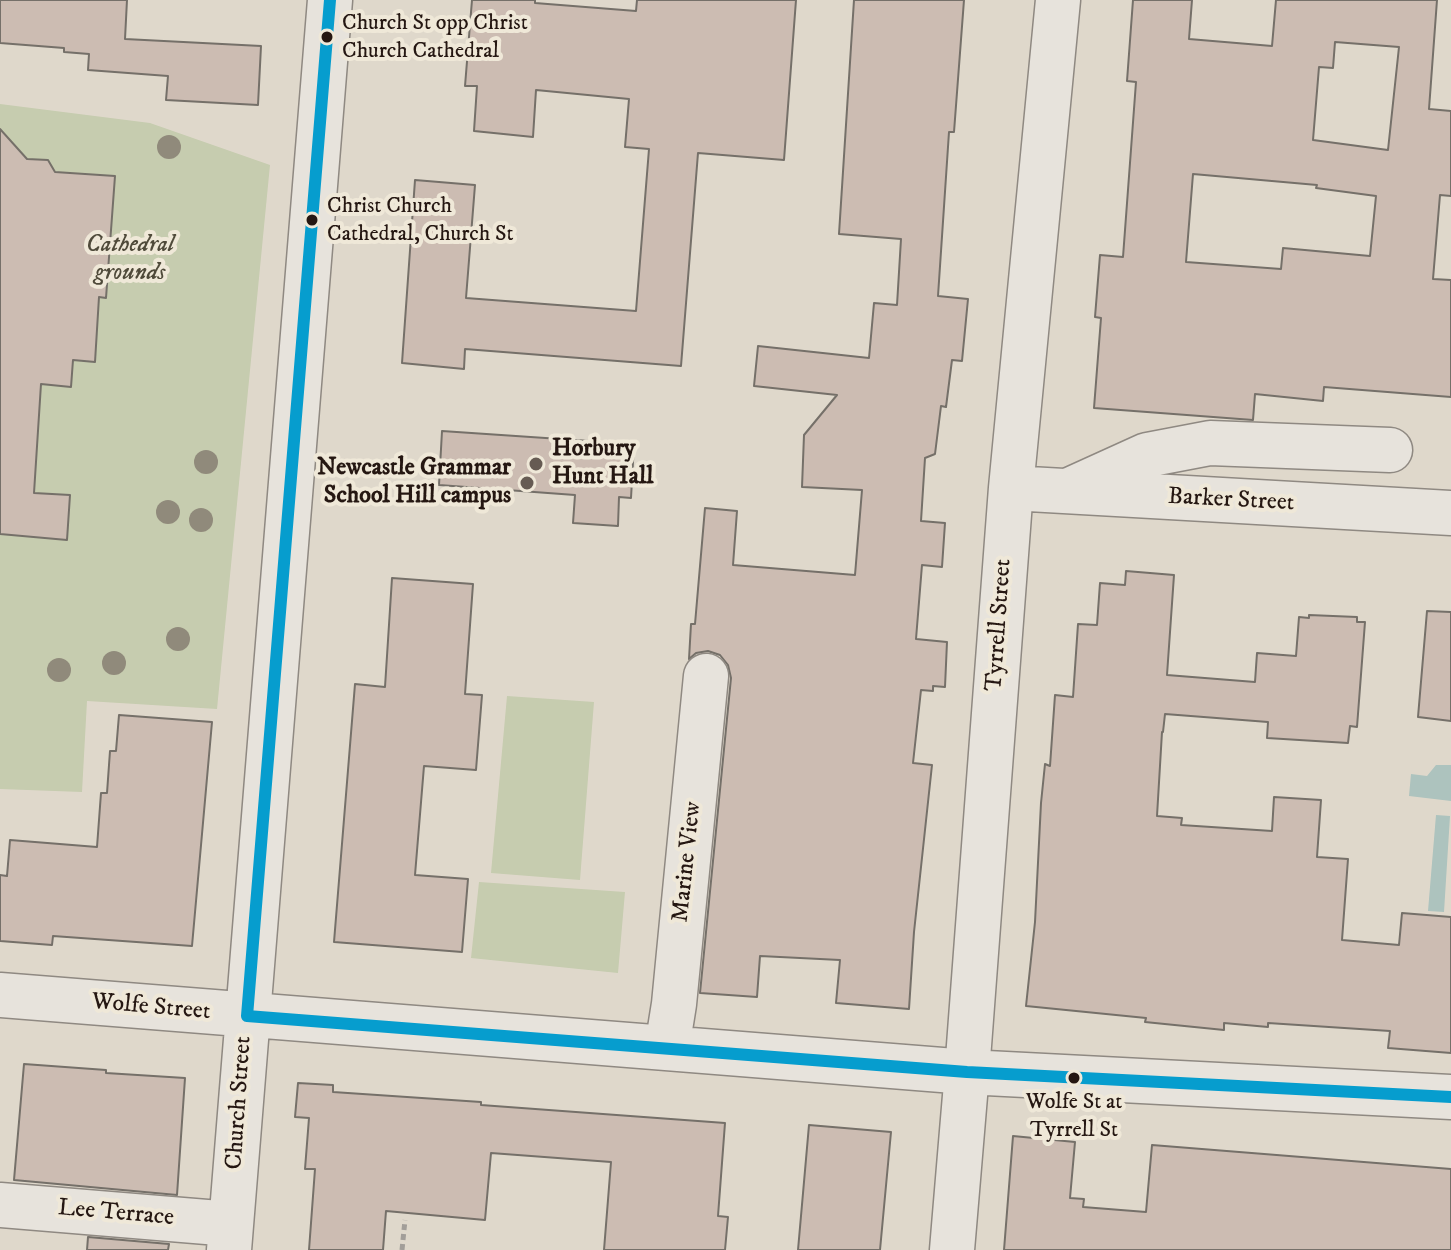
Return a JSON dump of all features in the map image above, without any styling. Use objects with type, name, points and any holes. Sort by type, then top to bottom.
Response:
[{"type":"street","name":"Church Street","points":[[230,1237],[330,0]]},
{"type":"street","name":"Tyrrell Street","points":[[952,1250],[1011,488],[1058,0]]},
{"type":"street","points":[[1066,491],[1147,455],[1210,443],[1390,450]]},
{"type":"street","name":"Barker Street","points":[[1011,488],[1451,513]]},
{"type":"street","name":"Marine View","points":[[667,1048],[706,676]]},
{"type":"street","name":"Wolfe Street","points":[[0,995],[967,1072],[1451,1097]]},
{"type":"street","name":"Lee Terrace","points":[[0,1205],[230,1237]]},
{"type":"path","points":[[402,1250],[405,1220]]},
{"type":"green space","name":"Cathedral grounds","points":[[0,104],[150,123],[270,165],[217,709],[87,701],[82,792],[0,789]]},
{"type":"green space","points":[[507,696],[594,702],[580,880],[491,873]]},
{"type":"green space","points":[[479,882],[625,892],[618,973],[471,958]]},
{"type":"water","points":[[1436,765],[1451,765],[1451,801],[1409,796],[1411,774],[1427,776]]},
{"type":"water","points":[[1436,815],[1450,816],[1444,912],[1428,911]]},
{"type":"building","points":[[0,0],[127,0],[125,39],[261,46],[258,105],[166,100],[168,76],[88,70],[89,54],[64,52],[64,48],[0,43]]},
{"type":"building","points":[[472,0],[535,0],[535,3],[636,11],[637,0],[796,0],[784,160],[698,153],[681,366],[465,349],[464,369],[402,363],[415,180],[475,185],[466,298],[636,311],[649,149],[625,147],[629,99],[536,90],[533,137],[474,131],[477,86],[465,86]]},
{"type":"building","points":[[854,0],[964,0],[954,132],[949,132],[938,296],[968,299],[962,361],[952,360],[946,407],[941,406],[935,454],[925,458],[921,521],[945,523],[942,567],[922,565],[916,639],[947,642],[945,687],[933,686],[933,691],[921,690],[913,763],[932,765],[909,1009],[836,1003],[840,960],[760,956],[757,997],[700,993],[731,678],[728,665],[720,655],[708,651],[696,653],[689,659],[705,508],[737,511],[733,565],[855,575],[862,490],[802,487],[804,435],[837,395],[754,386],[758,346],[869,358],[874,303],[897,305],[901,239],[839,234]]},
{"type":"building","points":[[1133,0],[1192,0],[1189,39],[1272,46],[1276,0],[1437,0],[1429,109],[1451,111],[1451,196],[1440,195],[1433,279],[1451,280],[1451,397],[1324,387],[1323,401],[1255,394],[1253,420],[1094,408],[1101,318],[1095,317],[1100,255],[1123,257],[1136,82],[1127,81]],"holes":[[[1335,42],[1399,47],[1388,150],[1313,140],[1319,67],[1333,68]],[[1193,174],[1317,185],[1316,188],[1376,196],[1370,256],[1283,248],[1281,269],[1186,262]]]},
{"type":"building","points":[[0,129],[27,159],[48,160],[55,172],[115,176],[106,298],[99,297],[95,362],[73,360],[71,387],[41,384],[34,493],[70,495],[67,540],[0,534]]},
{"type":"building","name":"Horbury Hunt Hall","points":[[442,431],[634,444],[631,498],[619,497],[618,526],[573,523],[575,495],[439,485]]},
{"type":"building","points":[[1126,571],[1174,575],[1167,675],[1255,682],[1257,653],[1296,656],[1299,617],[1357,617],[1357,622],[1365,622],[1357,727],[1350,726],[1348,743],[1267,738],[1268,722],[1165,714],[1157,816],[1182,818],[1181,825],[1272,831],[1274,797],[1321,800],[1317,857],[1348,859],[1342,940],[1399,945],[1402,913],[1451,917],[1451,1053],[1388,1048],[1390,1031],[1268,1023],[1268,1027],[1224,1023],[1224,1030],[1145,1022],[1146,1018],[1026,1006],[1035,922],[1041,803],[1045,764],[1050,766],[1055,695],[1073,697],[1078,624],[1097,625],[1100,583],[1125,585]]},
{"type":"building","points":[[392,578],[473,584],[465,694],[482,695],[476,770],[424,766],[415,875],[468,879],[462,952],[334,942],[355,684],[385,687]]},
{"type":"building","points":[[1427,611],[1451,612],[1451,721],[1418,717]]},
{"type":"building","points":[[119,715],[212,722],[192,946],[53,936],[52,945],[0,941],[0,875],[7,876],[10,840],[97,847],[101,793],[107,793],[110,751],[116,751]]},
{"type":"building","points":[[24,1064],[185,1078],[177,1195],[14,1180]]},
{"type":"building","points":[[298,1083],[333,1085],[333,1092],[725,1123],[718,1216],[728,1217],[725,1250],[604,1250],[611,1162],[491,1153],[485,1220],[386,1211],[383,1250],[309,1250],[315,1169],[305,1169],[309,1118],[295,1117]]},
{"type":"building","points":[[809,1125],[891,1132],[880,1250],[798,1250]]},
{"type":"building","points":[[1013,1136],[1075,1142],[1070,1198],[1084,1199],[1083,1207],[1146,1212],[1152,1145],[1451,1169],[1451,1250],[1004,1250]]},
{"type":"building","points":[[88,1237],[169,1244],[168,1250],[87,1250]]},
{"type":"transit line","points":[[247,1016],[330,0]]},
{"type":"transit line","points":[[247,1016],[967,1072],[1451,1097]]},
{"type":"place","name":"Church St opp Christ Church Cathedral","points":[[327,37]]},
{"type":"place","name":"Christ Church Cathedral, Church St","points":[[312,220]]},
{"type":"place","name":"Horbury Hunt Hall","points":[[536,464]]},
{"type":"place","name":"Newcastle Grammar School Hill campus","points":[[527,483]]},
{"type":"place","name":"Wolfe St at Tyrrell St","points":[[1074,1078]]}]
